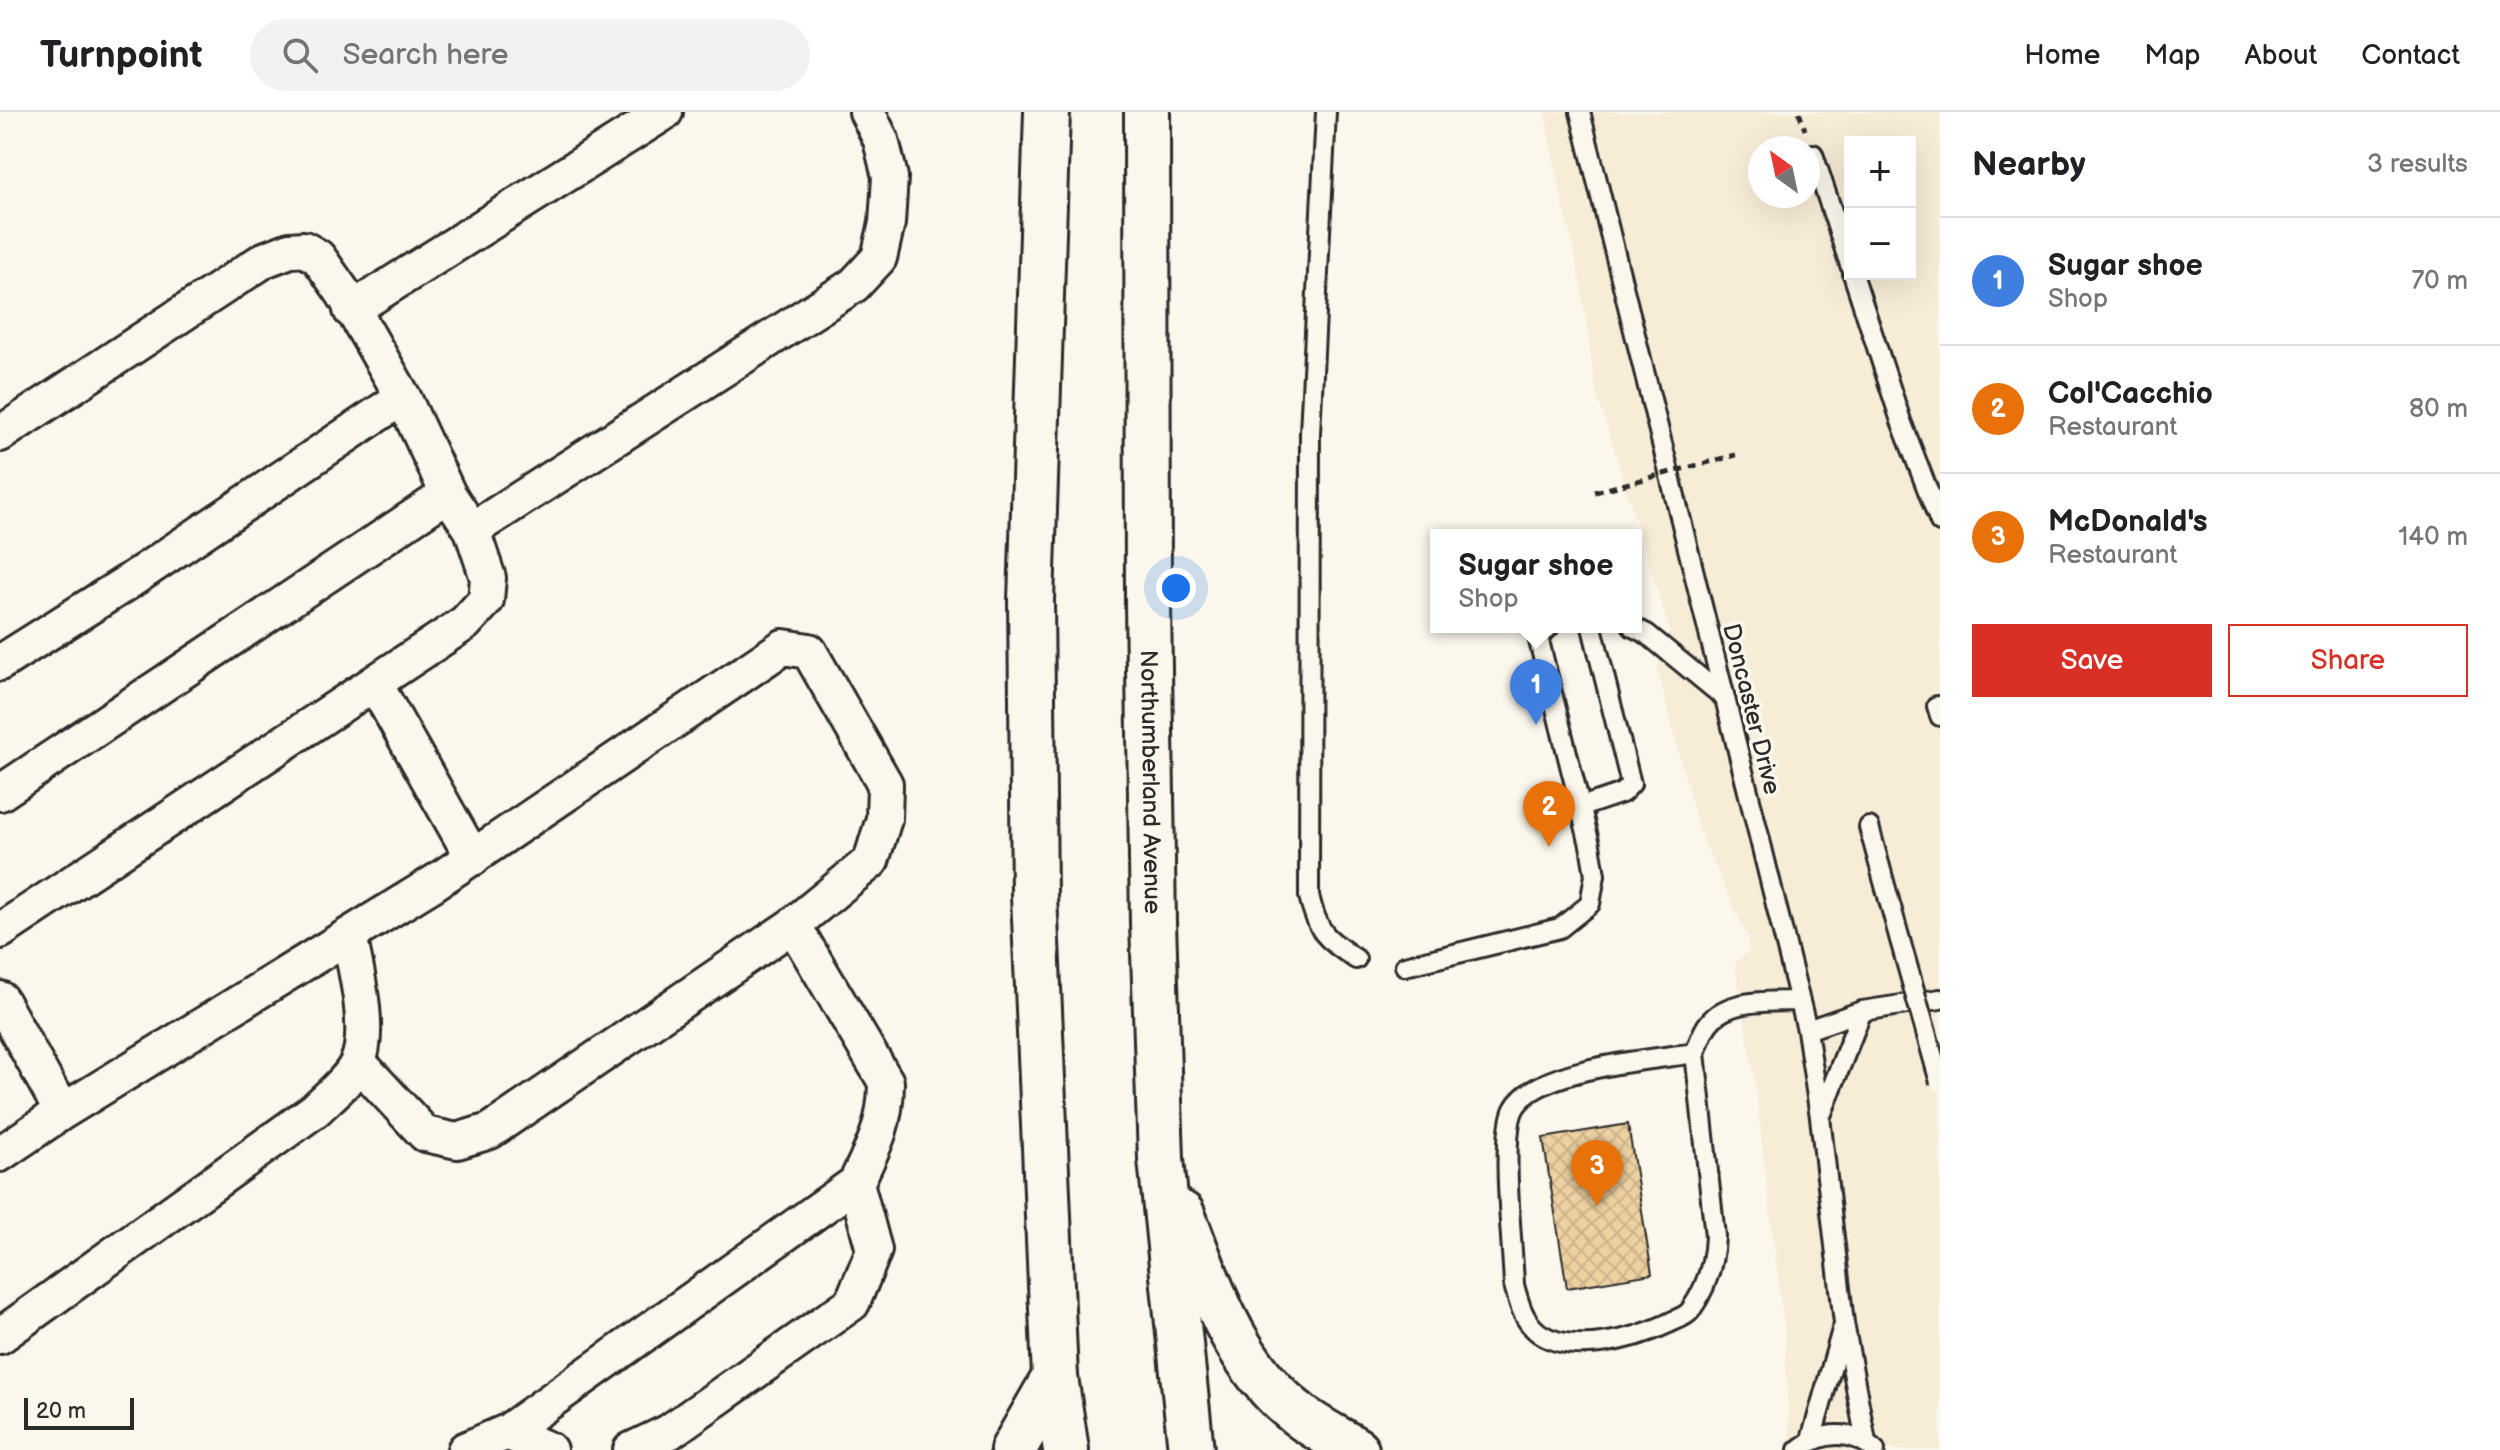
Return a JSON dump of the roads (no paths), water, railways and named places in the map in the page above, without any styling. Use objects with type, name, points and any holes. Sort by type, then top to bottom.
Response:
[{"type":"main road","points":[[1047,112],[1031,601],[1034,895],[1055,1377],[1066,1450]]},
{"type":"main road","name":"Northumberland Avenue","points":[[1147,112],[1148,637],[1153,923],[1161,1159],[1191,1450]]},
{"type":"main road","points":[[1161,1159],[1216,1302],[1254,1369],[1297,1414],[1356,1450]]},
{"type":"main road","points":[[1013,1450],[1055,1377]]},
{"type":"street","points":[[351,310],[665,112]]},
{"type":"street","points":[[472,530],[854,285],[879,258],[887,223],[890,177],[881,140],[867,112]]},
{"type":"street","points":[[0,434],[264,260],[290,250],[304,249],[318,257],[403,397],[448,494],[472,530],[488,578],[486,600],[465,623],[0,931]]},
{"type":"street","points":[[0,663],[128,582],[403,397]]},
{"type":"street","points":[[0,793],[448,494]]},
{"type":"street","points":[[0,1154],[62,1112],[473,858],[783,647],[809,651],[885,784],[884,819],[871,861],[793,925],[490,1131],[457,1141],[425,1134],[358,1062]]},
{"type":"street","points":[[375,684],[473,858]]},
{"type":"street","points":[[465,1450],[507,1432],[856,1183],[886,1112],[886,1082],[793,925]]},
{"type":"street","points":[[0,1336],[315,1110],[349,1077],[358,1062],[361,1042],[361,992],[349,936]]},
{"type":"street","points":[[0,999],[62,1112]]},
{"type":"street","points":[[631,1450],[669,1432],[852,1303],[874,1250],[856,1183]]},
{"type":"street","points":[[507,1432],[549,1450]]},
{"type":"lane","points":[[1326,112],[1310,433],[1309,896],[1316,923],[1330,941],[1356,959]]},
{"type":"lane","name":"Doncaster Drive","points":[[1580,112],[1807,1030],[1844,1323],[1871,1446]]},
{"type":"lane","points":[[1820,175],[1844,247]]},
{"type":"lane","points":[[1855,280],[1901,421],[1940,522]]},
{"type":"lane","points":[[1642,632],[1725,698]]},
{"type":"lane","points":[[1405,966],[1560,928],[1590,904],[1595,875],[1538,637],[1542,633]]},
{"type":"lane","points":[[1581,807],[1622,793],[1631,784],[1593,633]]},
{"type":"lane","points":[[1869,827],[1940,1082]]},
{"type":"lane","points":[[1807,1030],[1862,1011],[1940,999]]},
{"type":"lane","points":[[1695,1053],[1573,1073],[1528,1092],[1514,1110],[1508,1137],[1514,1285],[1528,1323],[1555,1342],[1628,1338],[1688,1314],[1705,1284],[1714,1257],[1715,1236],[1695,1053],[1706,1026],[1725,1010],[1750,1002],[1800,1001]]},
{"type":"lane","points":[[1820,1117],[1862,1011]]},
{"type":"lane","name":"Doncaster Drive","points":[[1805,1445],[1844,1323]]},
{"type":"lane","points":[[1805,1445],[1827,1435],[1844,1435],[1871,1446]]},
{"type":"place","name":"Sugar shoe","points":[[1536,725]]},
{"type":"place","name":"Col'Cacchio","points":[[1549,847]]},
{"type":"place","name":"McDonald's","points":[[1597,1206]]}]
